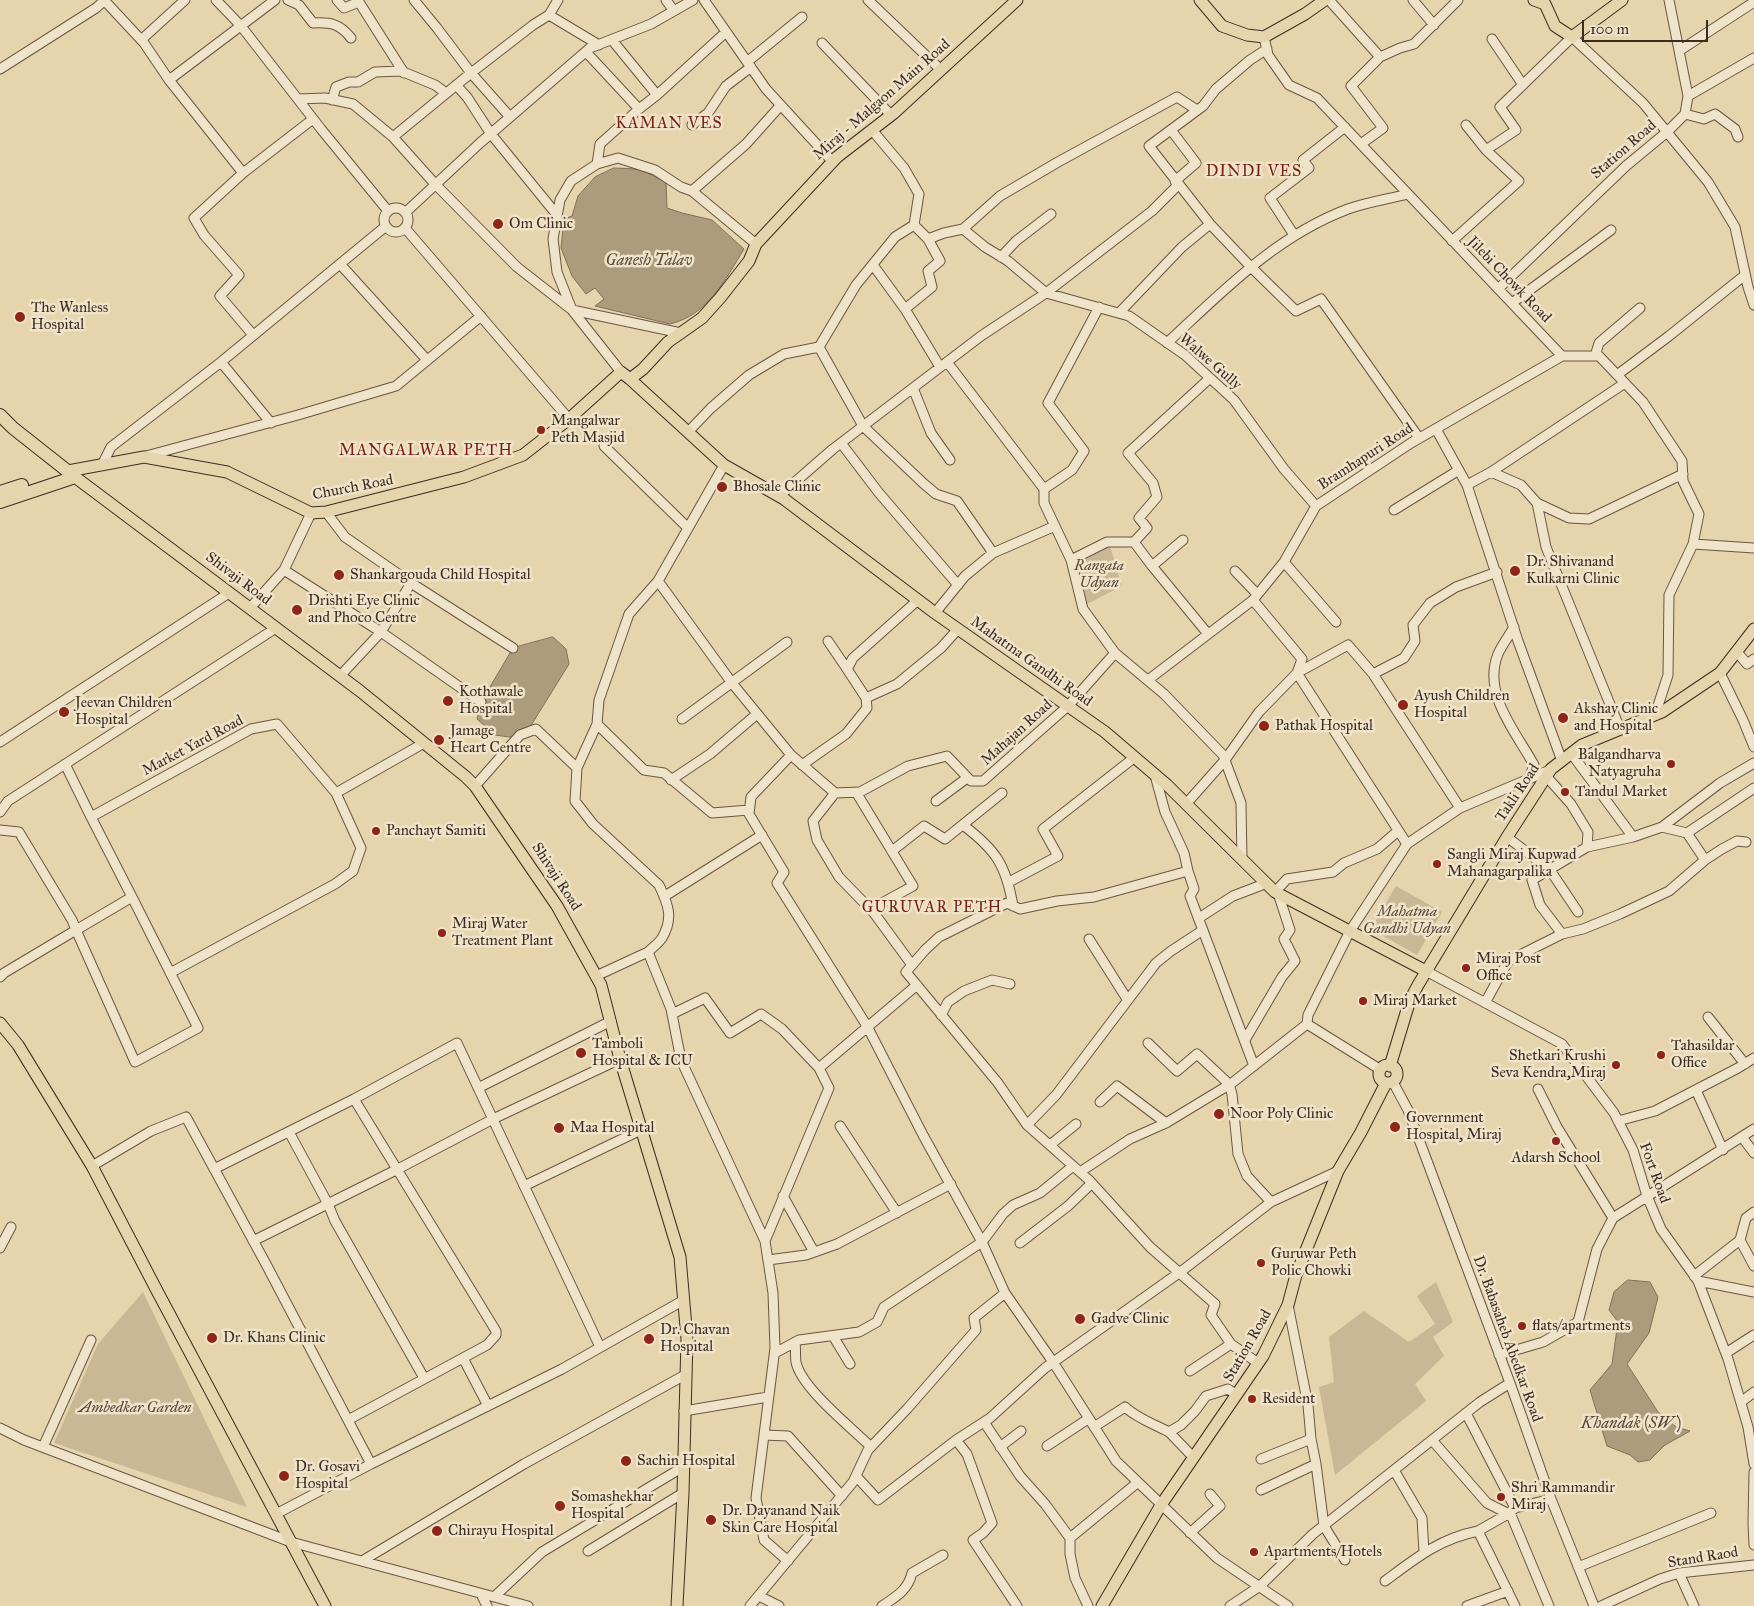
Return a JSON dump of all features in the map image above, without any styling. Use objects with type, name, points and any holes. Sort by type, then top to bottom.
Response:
[{"type":"highway","points":[[0,415],[12,428],[71,474]]},
{"type":"highway","points":[[0,492],[71,474]]},
{"type":"highway","points":[[0,502],[71,474]]},
{"type":"main road","name":"Miraj - Malgaon Main Road","points":[[625,375],[643,369],[668,342],[702,318],[749,261],[756,244],[832,161],[890,115],[1017,0]]},
{"type":"main road","points":[[1200,0],[1222,26],[1247,36],[1264,37],[1305,14],[1325,0]]},
{"type":"main road","points":[[1534,0],[1545,4],[1555,26],[1572,37],[1622,0]]},
{"type":"main road","name":"Church Road","points":[[71,474],[102,465],[144,457],[227,472],[311,513],[326,512],[464,477],[523,455],[625,375]]},
{"type":"main road","name":"Mahatma Gandhi Road","points":[[625,375],[724,465],[779,496],[935,613],[1105,732],[1155,775],[1273,889],[1426,972]]},
{"type":"main road","name":"Shivaji Road","points":[[71,474],[340,676],[466,777],[475,786],[557,906],[601,985],[620,1059],[643,1129],[680,1257],[687,1339],[683,1493],[677,1606]]},
{"type":"main road","name":"Takli Road","points":[[1385,1068],[1410,1000],[1507,837],[1548,773],[1582,744],[1662,712],[1720,673],[1754,629]]},
{"type":"main road","points":[[0,1023],[18,1045],[92,1166],[325,1606]]},
{"type":"main road","points":[[1385,1068],[1380,1078],[1390,1082]]},
{"type":"main road","name":"Station Road","points":[[1102,1606],[1161,1505],[1258,1363],[1288,1305],[1296,1275],[1338,1171],[1390,1082]]},
{"type":"street","points":[[0,69],[96,8],[104,0],[141,40],[169,80],[243,173]]},
{"type":"street","points":[[141,40],[185,0]]},
{"type":"street","points":[[216,0],[241,26],[388,211]]},
{"type":"street","points":[[169,80],[275,0]]},
{"type":"street","points":[[288,0],[299,5],[314,23],[329,22],[344,30],[351,38]]},
{"type":"street","points":[[337,0],[344,8],[359,2],[404,73]]},
{"type":"street","points":[[414,0],[471,73],[510,117]]},
{"type":"street","points":[[393,137],[471,73],[533,25],[549,15],[558,0]]},
{"type":"street","points":[[666,0],[674,11]]},
{"type":"street","points":[[406,212],[510,117],[586,52],[651,24],[693,0]]},
{"type":"street","points":[[704,0],[766,89],[832,161]]},
{"type":"street","points":[[868,0],[940,70]]},
{"type":"street","points":[[1329,0],[1380,57]]},
{"type":"street","points":[[1413,0],[1434,25]]},
{"type":"street","points":[[1362,144],[1383,128],[1351,86],[1380,57],[1414,44],[1458,0]]},
{"type":"street","points":[[1669,0],[1688,96],[1685,114],[1704,119],[1714,114],[1735,129],[1738,137]]},
{"type":"street","points":[[1679,50],[1749,2]]},
{"type":"street","points":[[549,15],[599,45]]},
{"type":"street","points":[[692,125],[708,113],[726,86],[802,17]]},
{"type":"street","points":[[597,164],[600,144],[726,32]]},
{"type":"street","name":"Jilebi Chowk Road","points":[[1264,37],[1268,55],[1289,85],[1318,98],[1562,356]]},
{"type":"street","points":[[1486,150],[1516,130],[1500,107],[1572,37],[1643,103],[1708,182],[1736,227],[1745,275],[1754,305]]},
{"type":"street","points":[[1492,39],[1523,85]]},
{"type":"street","points":[[612,40],[657,95]]},
{"type":"street","points":[[822,43],[890,115]]},
{"type":"street","points":[[1267,49],[1250,60],[1216,89],[1203,106],[1149,146],[1210,224],[1296,311],[1321,299],[1419,438]]},
{"type":"street","points":[[586,52],[639,109]]},
{"type":"street","points":[[1688,96],[1754,58]]},
{"type":"street","points":[[332,100],[336,87],[349,82],[358,82],[375,72],[404,73],[435,85],[446,93]]},
{"type":"street","points":[[456,85],[467,97],[491,134],[557,215]]},
{"type":"street","points":[[928,240],[944,233],[963,229],[1000,196],[1177,97],[1197,110]]},
{"type":"street","points":[[298,99],[325,98],[353,104],[393,137],[517,267],[572,310],[625,375]]},
{"type":"street","points":[[692,191],[746,144],[781,105]]},
{"type":"street","name":"Station Road","points":[[1498,289],[1626,166],[1667,132],[1685,114]]},
{"type":"street","points":[[253,335],[220,296],[239,275],[204,235],[194,218],[243,173],[313,119]]},
{"type":"street","points":[[1452,240],[1520,181],[1486,150],[1466,125]]},
{"type":"street","points":[[1294,235],[1270,198],[1309,168],[1303,160],[1345,126]]},
{"type":"street","points":[[688,432],[711,408],[749,375],[784,354],[819,347],[856,285],[895,237],[914,225],[919,194],[904,168],[872,130]]},
{"type":"street","points":[[779,496],[841,443],[944,364],[981,336],[1046,293],[1152,211],[1196,163],[1171,130]]},
{"type":"street","points":[[572,310],[558,272],[553,239],[557,215],[560,200],[571,181],[597,164],[618,158],[655,170],[692,191],[756,244]]},
{"type":"street","points":[[1167,343],[1250,266],[1294,235],[1349,208],[1408,194]]},
{"type":"street","points":[[395,208],[403,209],[406,212],[409,219],[405,228],[396,232],[386,226],[384,218],[388,211],[395,208]]},
{"type":"street","points":[[1001,257],[1016,240],[1050,214]]},
{"type":"street","points":[[1119,313],[1182,247],[1210,224]]},
{"type":"street","points":[[905,309],[932,287],[928,271],[940,261],[928,240],[914,225]]},
{"type":"street","points":[[102,465],[111,447],[221,362],[386,226]]},
{"type":"street","points":[[405,228],[569,419]]},
{"type":"street","points":[[963,229],[985,248],[1001,257],[1046,293]]},
{"type":"street","points":[[1512,303],[1611,230]]},
{"type":"street","points":[[340,264],[426,360]]},
{"type":"street","points":[[873,265],[944,364],[1044,489],[1044,503],[1071,560],[1083,609],[1115,653],[1164,694],[1223,755],[1240,803],[1242,860]]},
{"type":"street","points":[[1617,375],[1745,275]]},
{"type":"street","points":[[542,286],[564,289]]},
{"type":"street","name":"Walwe Gully","points":[[1046,293],[1129,316],[1185,355],[1234,400],[1284,469],[1316,506]]},
{"type":"street","points":[[1044,489],[1072,470],[1084,451],[1048,404],[1099,307]]},
{"type":"street","points":[[1595,356],[1599,342],[1640,308]]},
{"type":"street","points":[[572,310],[681,332]]},
{"type":"street","points":[[144,457],[271,423],[396,386],[481,316]]},
{"type":"street","points":[[819,347],[863,426],[923,484],[936,494],[957,500],[993,552]]},
{"type":"street","points":[[1562,761],[1514,627],[1467,485],[1436,429],[1562,356],[1599,356],[1643,402],[1682,461],[1683,481],[1699,514],[1693,544],[1669,596],[1668,674],[1655,715]]},
{"type":"street","points":[[221,362],[271,423]]},
{"type":"street","points":[[1071,560],[1107,542],[1134,542],[1147,528],[1139,518],[1157,497],[1153,483],[1128,453],[1210,378]]},
{"type":"street","points":[[1467,485],[1491,472],[1625,383]]},
{"type":"street","points":[[913,388],[931,433],[950,460]]},
{"type":"street","name":"Bramhapuri Road","points":[[1148,680],[1255,597],[1284,562],[1316,506],[1419,438],[1436,429]]},
{"type":"street","points":[[841,443],[879,493],[958,586]]},
{"type":"street","points":[[604,446],[688,528]]},
{"type":"street","points":[[596,976],[648,952],[662,939],[670,915],[665,896],[659,885],[592,824],[575,801],[577,768],[597,724],[599,700],[629,614],[658,581],[724,465]]},
{"type":"street","points":[[1394,510],[1459,470]]},
{"type":"street","points":[[1491,472],[1521,485],[1537,503],[1569,518],[1589,519],[1683,474]]},
{"type":"street","points":[[1537,503],[1546,547],[1620,729]]},
{"type":"street","points":[[326,512],[345,537],[411,583],[513,648]]},
{"type":"street","points":[[250,608],[284,570],[311,513]]},
{"type":"street","points":[[935,613],[965,576],[993,552],[1055,526]]},
{"type":"street","points":[[1152,566],[1183,540]]},
{"type":"street","points":[[1134,542],[1208,634]]},
{"type":"street","points":[[1693,544],[1754,548]]},
{"type":"street","points":[[1284,562],[1336,622]]},
{"type":"street","points":[[284,570],[381,632],[481,702]]},
{"type":"street","points":[[1235,571],[1302,659],[1297,673]]},
{"type":"street","points":[[1373,674],[1404,658],[1415,642],[1413,624],[1430,603],[1456,587],[1497,572]]},
{"type":"street","points":[[658,581],[732,683],[791,755],[835,793],[856,792],[913,886],[871,910]]},
{"type":"street","points":[[340,676],[381,632],[411,583]]},
{"type":"street","points":[[0,742],[230,593]]},
{"type":"street","points":[[847,669],[853,658],[918,600]]},
{"type":"street","points":[[1514,627],[1498,655],[1493,683],[1500,706],[1534,765],[1529,779]]},
{"type":"street","points":[[0,812],[8,801],[276,628]]},
{"type":"street","points":[[866,698],[897,684],[941,648],[958,629]]},
{"type":"street","points":[[802,765],[846,734],[868,708],[866,698],[828,641]]},
{"type":"street","points":[[682,719],[787,642]]},
{"type":"street","points":[[1186,804],[1225,760],[1259,712],[1297,673],[1348,645],[1373,674],[1460,808]]},
{"type":"street","points":[[1737,652],[1747,664],[1754,659]]},
{"type":"street","points":[[1068,706],[1115,653]]},
{"type":"street","points":[[1297,673],[1407,844]]},
{"type":"street","points":[[1720,673],[1744,720],[1754,747]]},
{"type":"street","name":"Mahajan Road","points":[[856,792],[860,792],[908,766],[947,756],[970,781],[984,781],[1068,706]]},
{"type":"street","points":[[672,780],[710,754],[757,714]]},
{"type":"street","name":"Market Yard Road","points":[[91,817],[252,729],[277,724],[336,793]]},
{"type":"street","points":[[597,724],[644,770],[664,773],[712,812],[749,810]]},
{"type":"street","points":[[475,786],[520,735],[536,728],[577,768]]},
{"type":"street","points":[[170,973],[335,884],[354,871],[361,848],[336,793],[424,742]]},
{"type":"street","points":[[1571,753],[1633,837]]},
{"type":"street","points":[[791,755],[751,797],[749,814],[784,872],[777,883],[867,1026],[982,1242],[1004,1293],[1053,1362],[1116,1461],[1217,1558],[1288,1606]]},
{"type":"street","points":[[1009,882],[1058,856],[1042,829],[1134,757]]},
{"type":"street","points":[[1562,934],[1540,904],[1532,880],[1587,847],[1633,837],[1662,827],[1720,783],[1754,763]]},
{"type":"street","points":[[0,830],[19,832],[72,920],[135,1062],[198,1028],[65,764]]},
{"type":"street","points":[[775,1353],[799,1340],[858,1332],[877,1322],[884,1307],[982,1242],[1003,1214],[1013,1205],[1040,1193],[1077,1169],[1166,1123],[1229,1084],[1307,1024],[1308,1016],[1350,931],[1407,844],[1460,808],[1548,773],[1571,804],[1588,832],[1587,847]]},
{"type":"street","points":[[1155,775],[1165,812],[1184,853],[1194,889],[1190,896],[1254,1066]]},
{"type":"street","points":[[936,802],[968,778]]},
{"type":"street","points":[[1687,833],[1754,788]]},
{"type":"street","points":[[835,793],[813,821],[817,840],[839,877],[871,910],[912,965]]},
{"type":"street","points":[[892,851],[924,826],[945,839],[1002,793]]},
{"type":"street","points":[[963,825],[994,852],[1009,882],[1014,906]]},
{"type":"street","points":[[1662,827],[1687,833],[1705,860]]},
{"type":"street","points":[[1199,918],[1233,896],[1273,889],[1288,879],[1333,872],[1344,863],[1376,849],[1398,831]]},
{"type":"street","points":[[665,896],[762,835]]},
{"type":"street","points":[[1507,837],[1550,870],[1578,912]]},
{"type":"street","points":[[1485,1003],[1508,961],[1562,934],[1583,930],[1669,891],[1722,848],[1737,841],[1746,842]]},
{"type":"street","points":[[1188,871],[1094,897],[1057,901],[1020,909],[1007,903],[939,937],[906,972],[998,1084],[1027,1125],[1092,1183],[1150,1247],[1215,1304],[1211,1315],[1231,1344],[1258,1363]]},
{"type":"street","points":[[1244,1040],[1282,977],[1294,961],[1284,939],[1290,930],[1273,889]]},
{"type":"street","points":[[1,972],[132,897]]},
{"type":"street","points":[[1027,1125],[1056,1095],[1156,963],[1171,950],[1203,930]]},
{"type":"street","points":[[1089,938],[1128,999]]},
{"type":"street","points":[[648,952],[672,1014],[681,1060],[765,1241],[773,1294],[775,1353],[756,1498],[764,1540],[788,1561]]},
{"type":"street","name":"Fort Road","points":[[1426,972],[1562,1044],[1614,1114],[1633,1150],[1647,1196],[1661,1229],[1696,1278],[1726,1353],[1748,1427],[1754,1464]]},
{"type":"street","points":[[941,1015],[948,1002],[964,991],[992,980],[1010,984]]},
{"type":"street","points":[[819,1068],[917,985]]},
{"type":"street","points":[[672,1014],[705,998],[730,1033],[761,1014],[782,1029],[819,1068],[829,1088],[765,1241]]},
{"type":"street","points":[[1708,1017],[1745,1064]]},
{"type":"street","points":[[478,1088],[611,1021]]},
{"type":"street","points":[[1307,1024],[1385,1068]]},
{"type":"street","points":[[214,1169],[354,1099],[457,1043],[600,1347]]},
{"type":"street","points":[[1148,1043],[1177,1071],[1197,1054],[1229,1084],[1232,1094],[1238,1154],[1247,1176],[1271,1202]]},
{"type":"street","points":[[1618,1121],[1655,1111],[1754,1058]]},
{"type":"street","points":[[253,1241],[396,1170],[493,1119],[620,1059]]},
{"type":"street","name":"Dr. Babasaheb Abedkar Road","points":[[1390,1082],[1408,1110],[1510,1383],[1551,1500],[1594,1606]]},
{"type":"street","points":[[1100,1102],[1117,1086],[1166,1123]]},
{"type":"street","points":[[1538,1089],[1557,1127],[1613,1218]]},
{"type":"street","points":[[1696,1090],[1723,1150]]},
{"type":"street","points":[[348,1420],[464,1358],[492,1341],[496,1335],[496,1331],[354,1099]]},
{"type":"street","points":[[92,1166],[150,1131],[186,1117],[371,1464]]},
{"type":"street","points":[[1050,1146],[1076,1124]]},
{"type":"street","points":[[840,1126],[896,1213]]},
{"type":"street","points":[[524,1186],[643,1129]]},
{"type":"street","points":[[1499,1355],[1543,1342],[1578,1322],[1597,1249],[1613,1218],[1754,1129]]},
{"type":"street","points":[[289,1132],[336,1221],[424,1378]]},
{"type":"street","points":[[1742,1137],[1754,1153]]},
{"type":"street","points":[[856,1476],[878,1500],[956,1440],[984,1422],[1053,1362],[1183,1270],[1271,1202],[1338,1171]]},
{"type":"street","points":[[1020,1243],[1068,1206],[1092,1183]]},
{"type":"street","points":[[768,1260],[814,1252],[837,1244],[951,1184]]},
{"type":"street","points":[[783,1196],[814,1252]]},
{"type":"street","points":[[1696,1278],[1740,1240],[1746,1218],[1754,1212]]},
{"type":"street","points":[[0,1248],[11,1227]]},
{"type":"street","points":[[1740,1240],[1754,1266]]},
{"type":"street","points":[[1696,1278],[1754,1292]]},
{"type":"street","points":[[750,1606],[853,1482],[871,1447],[976,1330],[974,1318],[1004,1293]]},
{"type":"street","points":[[276,1514],[371,1464],[562,1369],[684,1300]]},
{"type":"street","points":[[1288,1305],[1308,1405],[1324,1526],[1345,1560]]},
{"type":"street","points":[[1726,1353],[1754,1335]]},
{"type":"street","points":[[833,1336],[850,1364]]},
{"type":"street","points":[[44,1447],[91,1340]]},
{"type":"street","points":[[795,1342],[796,1364],[807,1383],[819,1399],[871,1447]]},
{"type":"street","points":[[1190,1371],[1231,1344]]},
{"type":"street","points":[[464,1358],[488,1406]]},
{"type":"street","points":[[362,1561],[524,1464],[685,1375]]},
{"type":"street","points":[[1230,1606],[1260,1586],[1313,1534],[1466,1413],[1510,1383]]},
{"type":"street","points":[[1169,1432],[1181,1425],[1206,1396],[1228,1389],[1237,1395]]},
{"type":"street","points":[[1741,1402],[1754,1392]]},
{"type":"street","points":[[684,1411],[768,1398]]},
{"type":"street","points":[[1094,1427],[1125,1407],[1135,1417],[1169,1432],[1194,1458]]},
{"type":"street","points":[[1466,1413],[1511,1511],[1549,1606]]},
{"type":"street","points":[[1047,1446],[1088,1419]]},
{"type":"street","points":[[984,1422],[1020,1476],[1070,1538],[1070,1554],[1075,1578],[1088,1606]]},
{"type":"street","points":[[0,1428],[44,1447],[291,1542],[528,1606]]},
{"type":"street","points":[[1000,1447],[1021,1431]]},
{"type":"street","points":[[764,1435],[788,1436],[842,1496]]},
{"type":"street","points":[[1261,1459],[1311,1439]]},
{"type":"street","points":[[956,1440],[967,1454],[992,1523],[973,1540],[1017,1606]]},
{"type":"street","points":[[1432,1440],[1487,1503],[1511,1511]]},
{"type":"street","points":[[1261,1490],[1316,1464]]},
{"type":"street","points":[[494,1598],[542,1552],[683,1467]]},
{"type":"street","points":[[1394,1470],[1422,1518],[1424,1552]]},
{"type":"street","points":[[1754,1472],[1752,1524],[1754,1545]]},
{"type":"street","points":[[1070,1538],[1137,1482]]},
{"type":"street","points":[[588,1551],[683,1493]]},
{"type":"street","points":[[1190,1532],[1220,1506],[1210,1494]]},
{"type":"street","points":[[1385,1581],[1432,1547],[1467,1533],[1478,1531],[1511,1511],[1551,1500]]},
{"type":"street","points":[[1578,1567],[1711,1513]]},
{"type":"street","points":[[1478,1531],[1515,1606]]},
{"type":"street","points":[[882,1606],[901,1594],[911,1580],[912,1573],[943,1555]]},
{"type":"street","name":"Stand Raod","points":[[1602,1606],[1660,1579],[1679,1573],[1754,1565]]},
{"type":"street","points":[[1679,1573],[1694,1606]]},
{"type":"street","points":[[1467,1606],[1508,1591]]},
{"type":"street","points":[[481,1594],[487,1606]]},
{"type":"street","points":[[759,1596],[779,1606]]},
{"type":"green space","name":"Rangata Udyan","points":[[1110,546],[1122,586],[1087,604],[1078,562]]},
{"type":"green space","name":"Mahatma Gandhi Udyan","points":[[1396,886],[1442,912],[1417,955],[1371,929]]},
{"type":"green space","points":[[1436,1282],[1453,1322],[1433,1337],[1444,1356],[1415,1384],[1426,1401],[1335,1475],[1319,1387],[1334,1382],[1329,1337],[1364,1311],[1409,1342],[1435,1324],[1417,1296]]},
{"type":"green space","name":"Ambedkar Garden","points":[[143,1292],[247,1507],[54,1443],[98,1344]]},
{"type":"water","name":"Ganesh Talav","points":[[614,168],[639,169],[666,182],[667,208],[712,220],[744,249],[714,295],[695,313],[670,324],[595,306],[604,299],[595,288],[586,294],[572,276],[561,248],[564,219],[572,216],[578,196],[595,177]]},
{"type":"water","points":[[553,637],[566,649],[569,664],[527,732],[509,737],[495,735],[477,719],[481,702],[513,648]]},
{"type":"water","name":"Khandak (SW)","points":[[1628,1280],[1650,1282],[1658,1297],[1649,1333],[1627,1364],[1658,1412],[1676,1427],[1690,1431],[1665,1445],[1650,1460],[1638,1462],[1630,1455],[1607,1446],[1590,1390],[1612,1364],[1618,1322],[1609,1310],[1614,1292]]},
{"type":"place","name":"Om Clinic","points":[[498,224]]},
{"type":"place","name":"The Wanless Hospital","points":[[20,317]]},
{"type":"place","name":"Mangalwar Peth Masjid","points":[[541,430]]},
{"type":"place","name":"Bhosale Clinic","points":[[722,487]]},
{"type":"place","name":"Dr. Shivanand Kulkarni Clinic","points":[[1515,571]]},
{"type":"place","name":"Shankargouda Child Hospital","points":[[339,575]]},
{"type":"place","name":"Drishti Eye Clinic and Phoco Centre","points":[[297,610]]},
{"type":"place","name":"Kothawale Hospital","points":[[448,701]]},
{"type":"place","name":"Ayush Children Hospital","points":[[1403,705]]},
{"type":"place","name":"Jeevan Children Hospital","points":[[64,712]]},
{"type":"place","name":"Akshay Clinic and Hospital","points":[[1563,718]]},
{"type":"place","name":"Pathak Hospital","points":[[1264,726]]},
{"type":"place","name":"Jamage Heart Centre","points":[[439,740]]},
{"type":"place","name":"Balgandharva Natyagruha","points":[[1671,764]]},
{"type":"place","name":"Tandul Market","points":[[1565,792]]},
{"type":"place","name":"Panchayt Samiti","points":[[376,831]]},
{"type":"place","name":"Sangli Miraj Kupwad Mahanagarpalika","points":[[1437,864]]},
{"type":"place","name":"Miraj Water Treatment Plant","points":[[442,933]]},
{"type":"place","name":"Miraj Post Office","points":[[1466,968]]},
{"type":"place","name":"Miraj Market","points":[[1363,1001]]},
{"type":"place","name":"Tamboli Hospital & ICU","points":[[581,1053]]},
{"type":"place","name":"Tahasildar Office","points":[[1661,1055]]},
{"type":"place","name":"Shetkari Krushi Seva Kendra,Miraj","points":[[1616,1065]]},
{"type":"place","name":"Noor Poly Clinic","points":[[1219,1114]]},
{"type":"place","name":"Government Hospital, Miraj","points":[[1395,1127]]},
{"type":"place","name":"Maa Hospital","points":[[559,1128]]},
{"type":"place","name":"Adarsh School","points":[[1556,1141]]},
{"type":"place","name":"Guruwar Peth Polic Chowki","points":[[1261,1263]]},
{"type":"place","name":"Gadve Clinic","points":[[1080,1319]]},
{"type":"place","name":"flats/apartments","points":[[1522,1326]]},
{"type":"place","name":"Dr. Khans Clinic","points":[[212,1338]]},
{"type":"place","name":"Dr. Chavan Hospital","points":[[649,1339]]},
{"type":"place","name":"Resident","points":[[1252,1399]]},
{"type":"place","name":"Sachin Hospital","points":[[626,1461]]},
{"type":"place","name":"Dr. Gosavi Hospital","points":[[284,1476]]},
{"type":"place","name":"Shri Rammandir Miraj","points":[[1501,1497]]},
{"type":"place","name":"Somashekhar Hospital","points":[[560,1506]]},
{"type":"place","name":"Dr. Dayanand Naik Skin Care Hospital","points":[[711,1520]]},
{"type":"place","name":"Chirayu Hospital","points":[[437,1531]]},
{"type":"place","name":"Apartments/Hotels","points":[[1254,1552]]},
{"type":"district","name":"KAMAN VES","points":[[669,124]]},
{"type":"district","name":"DINDI VES","points":[[1254,172]]},
{"type":"district","name":"MANGALWAR PETH","points":[[426,451]]},
{"type":"district","name":"GURUVAR PETH","points":[[932,908]]}]
